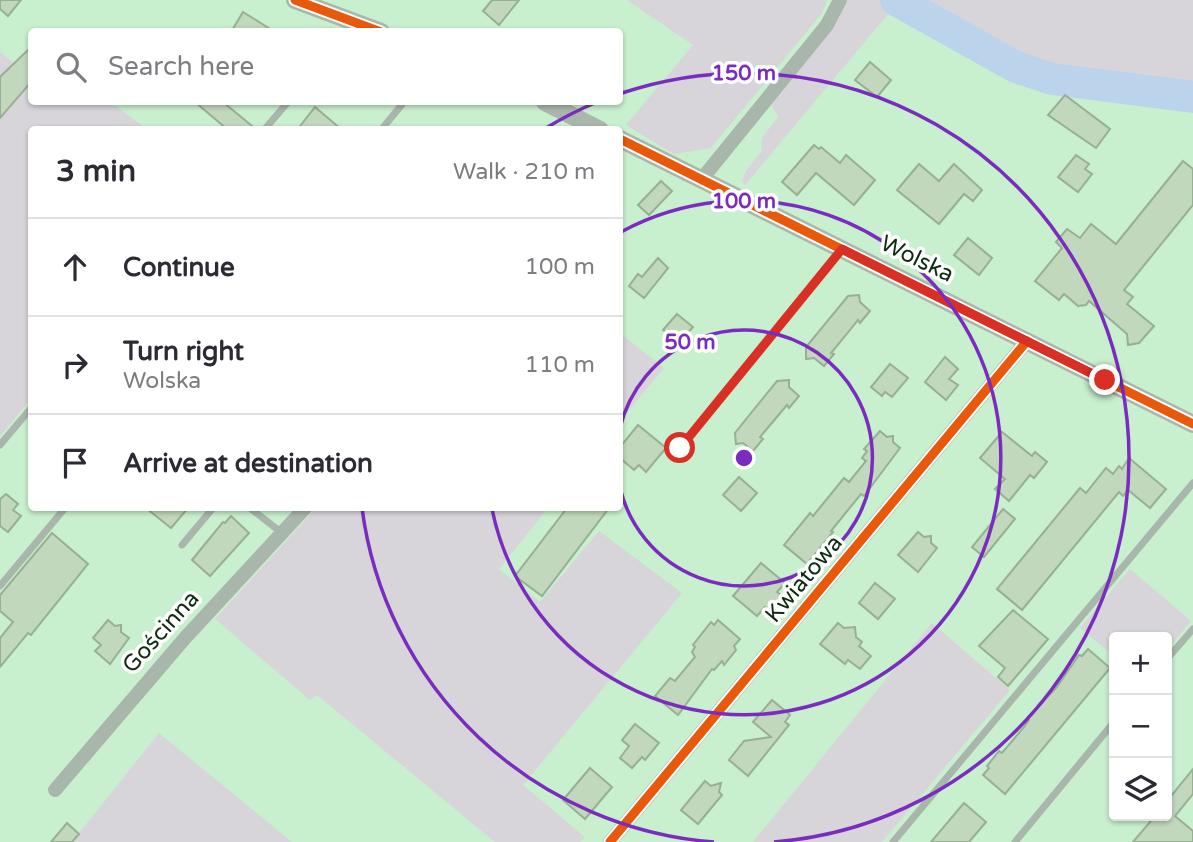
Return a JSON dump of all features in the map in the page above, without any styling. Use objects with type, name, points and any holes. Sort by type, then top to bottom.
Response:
[{"type":"street","points":[[295,0],[351,27]]},
{"type":"street","points":[[701,180],[827,25],[840,0]]},
{"type":"street","points":[[551,105],[592,126]]},
{"type":"street","name":"Wolska","points":[[623,141],[1193,424]]},
{"type":"street","name":"Kwiatowa","points":[[610,842],[1027,341]]},
{"type":"street","name":"Gościnna","points":[[55,790],[185,638],[302,511]]},
{"type":"lane","points":[[267,126],[285,105]]},
{"type":"lane","points":[[384,126],[402,105]]},
{"type":"lane","points":[[680,448],[842,249]]},
{"type":"lane","points":[[0,445],[28,412]]},
{"type":"lane","points":[[893,842],[1193,483]]},
{"type":"lane","points":[[0,586],[62,511]]},
{"type":"lane","points":[[182,545],[210,511]]},
{"type":"lane","points":[[254,511],[282,534]]},
{"type":"lane","points":[[1172,653],[1193,629]]},
{"type":"lane","points":[[1016,842],[1109,728]]},
{"type":"shaded area","points":[[627,0],[827,0],[823,12],[711,148],[674,154],[626,125],[693,45]]},
{"type":"shaded area","points":[[847,0],[1193,0],[1193,106],[1039,86],[1025,78],[1019,85],[889,13],[745,185],[742,182],[745,172],[761,152],[762,138],[778,117],[770,103],[822,41]]},
{"type":"shaded area","points":[[0,52],[28,75],[28,105],[115,105],[142,126],[28,126],[28,403],[0,436]]},
{"type":"shaded area","points":[[623,336],[664,368],[623,417]]},
{"type":"shaded area","points":[[313,511],[546,511],[499,569],[540,602],[599,531],[682,593],[523,785],[585,837],[580,842],[495,842],[317,695],[310,700],[215,619]]},
{"type":"shaded area","points":[[1130,569],[1191,621],[1172,644],[1172,632],[1109,632],[1109,652],[1080,628]]},
{"type":"shaded area","points":[[932,623],[1010,690],[882,842],[753,842]]},
{"type":"shaded area","points":[[159,733],[292,842],[72,842]]},
{"type":"building","points":[[0,0],[21,0],[8,16],[0,9]]},
{"type":"building","points":[[492,0],[519,0],[499,25],[483,11]]},
{"type":"building","points":[[243,12],[269,28],[233,28]]},
{"type":"building","points":[[28,50],[28,86],[0,118],[0,77]]},
{"type":"building","points":[[870,62],[891,80],[877,97],[855,80]]},
{"type":"building","points":[[1065,95],[1110,129],[1096,148],[1048,115]]},
{"type":"building","points":[[199,105],[227,105],[252,126],[223,126]]},
{"type":"building","points":[[315,107],[337,126],[300,126]]},
{"type":"building","points":[[814,145],[819,149],[821,147],[840,163],[846,155],[875,180],[854,205],[816,173],[797,195],[782,182]]},
{"type":"building","points":[[1076,155],[1089,164],[1085,169],[1092,174],[1078,192],[1058,177]]},
{"type":"building","points":[[1183,161],[1193,169],[1193,205],[1124,290],[1133,297],[1127,304],[1154,326],[1139,343],[1128,345],[1127,334],[1089,301],[1086,305],[1078,306],[1064,294],[1059,300],[1035,281],[1062,248],[1056,242],[1067,229],[1080,238],[1091,224],[1116,244]]},
{"type":"building","points":[[919,164],[939,181],[954,164],[982,190],[973,201],[964,194],[939,224],[897,190]]},
{"type":"building","points":[[661,181],[672,191],[649,215],[638,205]]},
{"type":"building","points":[[968,238],[992,258],[979,275],[954,255]]},
{"type":"building","points":[[658,258],[668,268],[644,298],[629,286],[638,274],[642,277]]},
{"type":"building","points":[[859,295],[860,302],[870,311],[860,323],[858,320],[824,366],[814,358],[806,359],[806,347],[848,296]]},
{"type":"building","points":[[677,314],[693,327],[679,343],[663,330]]},
{"type":"building","points":[[945,357],[958,369],[949,379],[958,385],[946,400],[925,382]]},
{"type":"building","points":[[890,364],[908,378],[892,397],[885,392],[882,396],[871,387]]},
{"type":"building","points":[[789,380],[789,387],[799,396],[789,408],[787,405],[760,437],[763,439],[753,451],[743,443],[736,444],[735,433],[777,381]]},
{"type":"building","points":[[638,425],[666,448],[646,472],[639,465],[634,470],[623,461],[623,443]]},
{"type":"building","points":[[880,431],[887,437],[893,436],[893,442],[900,448],[807,564],[784,545],[810,513],[813,516],[844,478],[849,482],[866,461],[862,458],[867,451],[864,449]]},
{"type":"building","points":[[1002,432],[1032,456],[1035,452],[1047,462],[1034,478],[1030,475],[1009,501],[995,489],[1005,479],[980,458]]},
{"type":"building","points":[[1129,458],[1166,489],[1150,508],[1128,490],[1123,496],[1119,492],[1022,610],[997,589],[1080,488],[1086,493],[1106,468],[1113,474],[1119,466],[1122,469]]},
{"type":"building","points":[[739,477],[757,493],[741,511],[723,495]]},
{"type":"building","points":[[6,494],[18,504],[13,510],[21,516],[8,532],[0,526],[0,499]]},
{"type":"building","points":[[1003,509],[1015,519],[984,557],[972,547]]},
{"type":"building","points":[[150,511],[185,511],[171,528]]},
{"type":"building","points":[[565,511],[607,511],[542,596],[515,576]]},
{"type":"building","points":[[231,516],[249,533],[210,576],[192,560]]},
{"type":"building","points":[[918,532],[924,537],[931,536],[931,543],[937,548],[918,572],[898,555]]},
{"type":"building","points":[[52,533],[88,564],[31,635],[28,633],[0,667],[0,638],[13,622],[0,611],[0,595]]},
{"type":"building","points":[[761,563],[785,583],[777,592],[782,596],[769,611],[765,607],[757,616],[733,596]]},
{"type":"building","points":[[875,583],[895,599],[878,619],[859,603]]},
{"type":"building","points":[[1013,610],[1048,639],[1008,686],[998,677],[1005,668],[979,646]]},
{"type":"building","points":[[108,620],[115,626],[121,625],[121,632],[129,638],[110,664],[95,651],[101,645],[93,638]]},
{"type":"building","points":[[718,620],[740,639],[734,646],[736,650],[724,665],[722,661],[712,669],[678,715],[655,696],[670,678],[675,681],[695,657],[692,652],[695,647],[693,645],[711,622],[714,625]]},
{"type":"building","points":[[838,623],[844,628],[855,627],[856,637],[862,642],[859,646],[871,656],[860,669],[848,660],[845,664],[820,644]]},
{"type":"building","points":[[1088,649],[1109,669],[1005,794],[983,775],[989,768],[987,766],[1024,727],[1029,720],[1027,718],[1056,688],[1079,655],[1082,656]]},
{"type":"building","points":[[772,700],[790,715],[785,722],[789,725],[748,776],[729,760],[744,741],[771,737],[753,722]]},
{"type":"building","points":[[635,724],[659,743],[645,760],[642,757],[632,768],[620,758],[629,746],[622,740]]},
{"type":"building","points":[[590,768],[612,787],[585,819],[563,800]]},
{"type":"building","points":[[1193,769],[1193,794],[1175,816],[1193,831],[1193,842],[1133,842],[1151,821],[1172,821],[1172,795]]},
{"type":"building","points":[[705,781],[711,786],[721,783],[719,792],[722,795],[698,824],[681,810]]},
{"type":"building","points":[[964,803],[986,822],[969,842],[931,842]]},
{"type":"building","points":[[67,823],[79,834],[72,842],[51,842]]},
{"type":"waterway","points":[[896,0],[1016,67],[1052,79],[1193,97]]},
{"type":"cycle path","points":[[295,0],[370,28]]},
{"type":"cycle path","points":[[623,140],[1193,424]]},
{"type":"cycle path","points":[[610,842],[1027,341]]},
{"type":"route","points":[[680,448],[842,249],[1105,380]]}]
